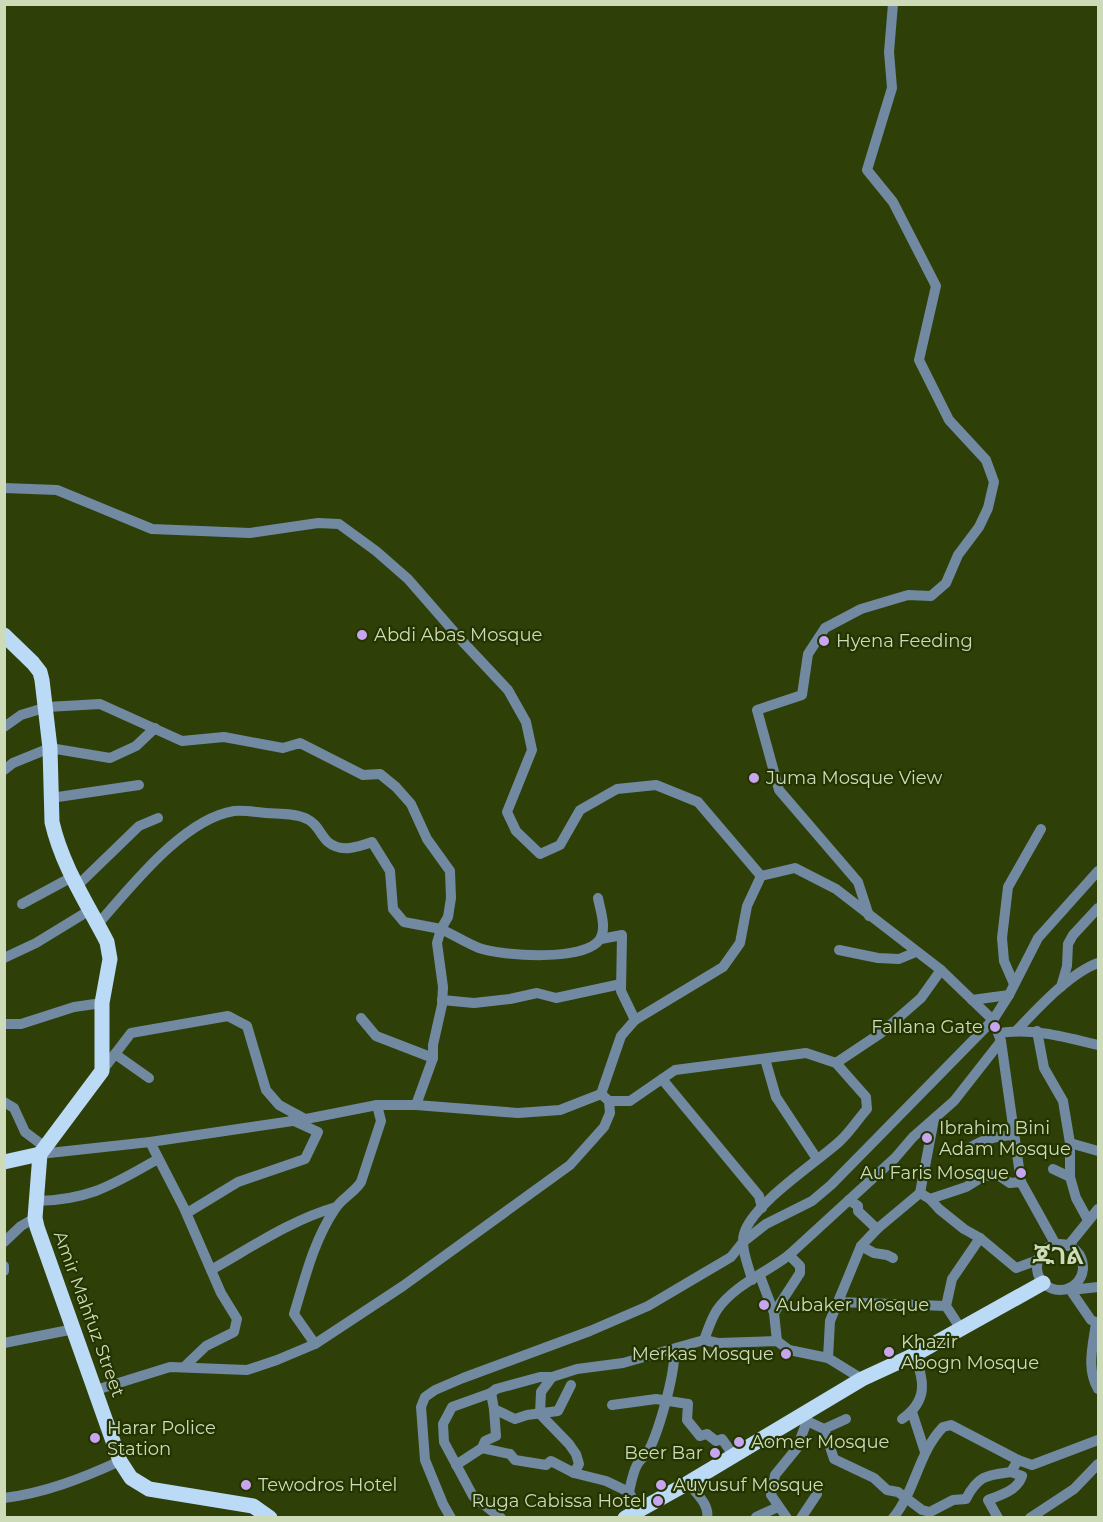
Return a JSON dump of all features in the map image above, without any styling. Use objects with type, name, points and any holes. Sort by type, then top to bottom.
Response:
[{"type":"main road","points":[[4,635],[40,672],[47,707],[52,822],[56,839],[110,950],[102,1003],[102,1071],[43,1151],[4,1162]]},
{"type":"main road","name":"Amir Mahfuz Street","points":[[43,1151],[35,1218],[120,1461],[131,1478],[149,1489],[254,1506],[270,1518]]},
{"type":"main road","points":[[632,1513],[688,1483],[862,1379],[914,1355],[1043,1283]]},
{"type":"street","points":[[869,916],[858,882],[780,790],[757,710],[802,695],[808,654],[825,628],[871,606],[908,596],[931,596],[946,583],[958,555],[980,527],[988,508],[994,483],[986,460],[950,420],[919,360],[936,286],[893,202],[867,170],[892,88],[889,52],[893,4]]},
{"type":"street","points":[[4,488],[57,490],[152,529],[250,533],[318,524],[339,524],[376,551],[408,579],[508,690],[526,722],[532,750],[507,812],[516,831],[540,854],[560,845],[580,810],[616,789],[656,784],[698,802],[761,876]]},
{"type":"street","points":[[4,727],[21,715],[47,707],[100,704],[182,741],[224,737],[283,748],[300,743],[363,775],[380,774],[396,787],[411,804],[427,838],[450,871],[451,898],[448,917],[437,943],[443,987],[442,1000],[433,1045],[433,1058],[416,1105]]},
{"type":"street","points":[[4,770],[13,763],[50,748],[110,758],[136,746],[155,728]]},
{"type":"street","points":[[51,798],[139,784]]},
{"type":"street","points":[[4,958],[94,917],[174,844],[201,823],[234,811],[281,814],[306,818],[320,829],[328,842],[342,848],[356,848],[372,842],[390,871],[393,909],[404,922],[441,929],[480,948],[524,955],[570,953],[591,947],[601,939],[622,935],[621,991],[634,1020]]},
{"type":"street","points":[[22,904],[75,881],[139,826],[158,818]]},
{"type":"street","points":[[1014,984],[1004,962],[1002,938],[1008,887],[1041,829]]},
{"type":"street","points":[[761,876],[795,868],[836,889],[941,970],[993,1020],[1000,1037],[1021,1182],[1056,1245]]},
{"type":"street","points":[[451,1518],[425,1460],[421,1407],[425,1397],[463,1378],[590,1331],[648,1306],[731,1257],[743,1242],[766,1224],[812,1200],[831,1185],[993,1020],[1010,994],[1038,938],[1098,871]]},
{"type":"street","points":[[96,1390],[170,1367],[247,1370],[315,1344],[402,1286],[570,1165],[604,1127],[610,1113],[605,1097],[621,1036],[634,1020],[723,967],[740,943],[747,906],[761,876]]},
{"type":"street","points":[[598,898],[603,929],[601,939]]},
{"type":"street","points":[[1061,987],[1067,966],[1068,944],[1073,935],[1098,908]]},
{"type":"street","points":[[839,950],[878,958],[899,959],[916,952]]},
{"type":"street","points":[[704,1340],[718,1309],[735,1292],[789,1255],[954,1101],[1000,1037],[1017,1030],[1061,987],[1090,966],[1098,963]]},
{"type":"street","points":[[836,1063],[881,1033],[921,998],[941,970]]},
{"type":"street","points":[[442,1000],[474,1003],[537,993],[556,998],[621,984]]},
{"type":"street","points":[[972,1000],[1010,994]]},
{"type":"street","points":[[4,1023],[21,1024],[74,1007],[102,1003]]},
{"type":"street","points":[[102,1071],[131,1033],[228,1016],[247,1026],[266,1090],[279,1105],[306,1119]]},
{"type":"street","points":[[361,1018],[375,1036],[433,1058]]},
{"type":"street","points":[[1017,1030],[1037,1031],[1098,1045]]},
{"type":"street","points":[[1037,1031],[1044,1068],[1063,1101],[1070,1143],[1070,1177],[1088,1220]]},
{"type":"street","points":[[4,1102],[14,1107],[25,1132],[43,1151],[150,1142],[377,1106],[416,1105],[518,1113],[560,1110],[605,1097],[630,1101],[675,1070],[806,1053],[836,1063],[866,1097],[867,1109],[841,1140],[791,1179],[762,1208],[744,1233],[743,1242],[756,1278],[774,1313],[777,1341]]},
{"type":"street","points":[[115,1054],[149,1078]]},
{"type":"street","points":[[765,1059],[777,1097],[817,1159]]},
{"type":"street","points":[[662,1079],[759,1196],[762,1208]]},
{"type":"street","points":[[315,1344],[294,1314],[322,1233],[336,1207],[355,1191],[361,1182],[381,1121],[377,1106]]},
{"type":"street","points":[[828,1358],[830,1321],[861,1246],[877,1229],[920,1193],[934,1119]]},
{"type":"street","points":[[187,1213],[238,1182],[305,1159],[318,1132],[292,1120]]},
{"type":"street","points":[[969,1149],[978,1142],[996,1136],[1014,1135]]},
{"type":"street","points":[[150,1142],[187,1213],[221,1293],[237,1318],[234,1332],[206,1346],[184,1367]]},
{"type":"street","points":[[1070,1143],[1098,1151]]},
{"type":"street","points":[[36,1201],[62,1201],[104,1190],[158,1159]]},
{"type":"street","points":[[1053,1169],[1070,1177]]},
{"type":"street","points":[[930,1199],[966,1187],[984,1176],[998,1175],[1010,1183],[1021,1182]]},
{"type":"street","points":[[920,1193],[1016,1268],[1038,1260]]},
{"type":"street","points":[[849,1200],[858,1206],[858,1211],[877,1229]]},
{"type":"street","points":[[211,1270],[282,1229],[336,1207]]},
{"type":"street","points":[[1068,1246],[1098,1209]]},
{"type":"street","points":[[4,1242],[21,1226],[35,1218]]},
{"type":"street","points":[[961,1329],[946,1306],[952,1279],[980,1238]]},
{"type":"street","points":[[1070,1289],[1080,1278],[1082,1263],[1074,1250],[1068,1246],[1056,1245],[1045,1250],[1038,1260],[1037,1272],[1043,1283],[1055,1290],[1070,1289],[1098,1287]]},
{"type":"street","points":[[861,1246],[874,1253],[893,1258]]},
{"type":"street","points":[[774,1313],[800,1274],[800,1266],[789,1255]]},
{"type":"street","points":[[4,1266],[4,1271]]},
{"type":"street","points":[[1070,1289],[1084,1311],[1097,1323],[1091,1367],[1092,1378],[1098,1389]]},
{"type":"street","points":[[838,1302],[946,1306]]},
{"type":"street","points":[[4,1343],[74,1329]]},
{"type":"street","points":[[501,1518],[487,1504],[473,1496],[444,1442],[443,1424],[452,1407],[491,1393],[496,1389],[577,1369],[623,1363],[704,1340],[718,1343],[777,1341],[789,1350],[828,1358],[862,1379]]},
{"type":"street","points":[[632,1513],[629,1492],[637,1465],[648,1453],[653,1441],[666,1401],[675,1360],[674,1350]]},
{"type":"street","points":[[914,1355],[922,1372],[923,1382],[920,1399],[907,1416],[925,1452]]},
{"type":"street","points":[[552,1377],[541,1392],[540,1414],[576,1454],[579,1464],[574,1473]]},
{"type":"street","points":[[494,1409],[515,1419],[558,1411],[571,1385]]},
{"type":"street","points":[[456,1465],[483,1448],[485,1441],[496,1436],[491,1393]]},
{"type":"street","points":[[612,1405],[656,1399],[688,1404],[687,1420],[700,1436],[707,1434],[716,1441],[722,1439],[734,1456]]},
{"type":"street","points":[[824,1429],[846,1419]]},
{"type":"street","points":[[787,1518],[771,1495],[775,1475],[797,1449],[807,1421],[824,1429],[834,1459],[874,1478],[887,1490],[898,1492],[922,1510],[930,1512],[953,1500],[966,1498],[975,1484],[988,1474],[1011,1472],[1022,1476],[1020,1482],[1008,1492],[988,1500],[998,1518]]},
{"type":"street","points":[[893,1518],[913,1486],[925,1452],[943,1426],[951,1425],[1032,1465],[1098,1440]]},
{"type":"street","points":[[483,1448],[510,1454],[515,1461],[546,1465],[551,1461],[574,1473],[606,1481],[629,1492]]},
{"type":"street","points":[[1011,1472],[1018,1460]]},
{"type":"street","points":[[4,1498],[22,1496],[78,1480],[120,1461]]},
{"type":"street","points":[[1030,1518],[1074,1489],[1098,1464]]},
{"type":"street","points":[[688,1483],[706,1505],[707,1518]]},
{"type":"street","points":[[801,1518],[818,1494]]},
{"type":"street","points":[[756,1517],[778,1507]]},
{"type":"place","name":"Abdi Abas Mosque","points":[[362,635]]},
{"type":"place","name":"Hyena Feeding","points":[[824,641]]},
{"type":"place","name":"Juma Mosque View","points":[[754,778]]},
{"type":"place","name":"Fallana Gate","points":[[995,1027]]},
{"type":"place","name":"Ibrahim Bini Adam Mosque","points":[[927,1138]]},
{"type":"place","name":"Au Faris Mosque","points":[[1021,1173]]},
{"type":"place","name":"Aubaker Mosque","points":[[764,1305]]},
{"type":"place","name":"Khazir Abogn Mosque","points":[[889,1352]]},
{"type":"place","name":"Merkas Mosque","points":[[786,1354]]},
{"type":"place","name":"Harar Police Station","points":[[95,1438]]},
{"type":"place","name":"Aomer Mosque","points":[[739,1442]]},
{"type":"place","name":"Beer Bar","points":[[715,1453]]},
{"type":"place","name":"Tewodros Hotel","points":[[246,1485]]},
{"type":"place","name":"Auyusuf Mosque","points":[[661,1485]]},
{"type":"place","name":"Ruga Cabissa Hotel","points":[[658,1501]]},
{"type":"district","name":"ጁገል","points":[[1058,1256]]}]
